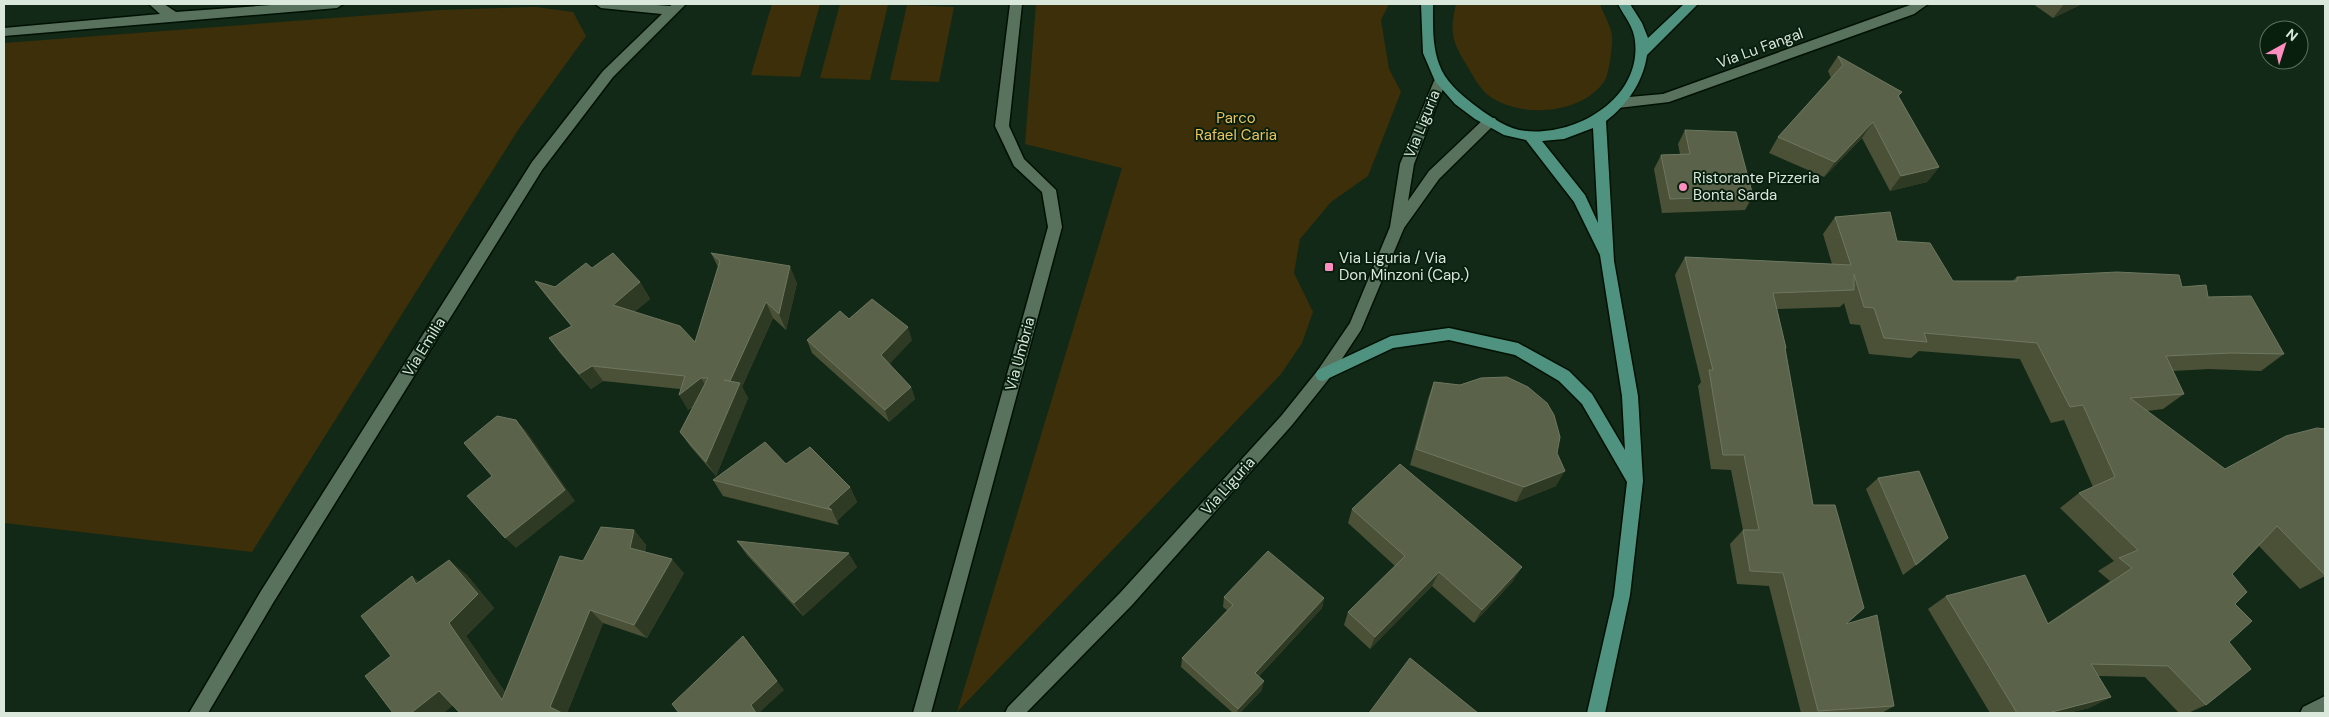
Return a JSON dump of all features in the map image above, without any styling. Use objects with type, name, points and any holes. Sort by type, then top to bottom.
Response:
[{"type":"main road","points":[[1427,4],[1428,50],[1440,81],[1458,100],[1490,122],[1502,129],[1530,136],[1557,135],[1582,129],[1599,119],[1618,103],[1638,75],[1642,43],[1635,20],[1624,4]]},
{"type":"main road","points":[[1641,53],[1692,4]]},
{"type":"main road","points":[[1596,713],[1622,595],[1635,481],[1630,396],[1607,261],[1599,119]]},
{"type":"main road","points":[[1530,136],[1580,199],[1607,261]]},
{"type":"main road","points":[[1322,375],[1392,342],[1449,334],[1518,349],[1564,376],[1587,400],[1635,481]]},
{"type":"street","points":[[155,4],[174,17]]},
{"type":"street","points":[[4,32],[337,4]]},
{"type":"street","points":[[601,4],[676,7]]},
{"type":"street","name":"Via Umbria","points":[[922,713],[1055,227],[1049,190],[1019,162],[1002,126],[1016,4]]},
{"type":"street","name":"Via Lu Fangal","points":[[1618,103],[1664,98],[1910,11],[1922,4]]},
{"type":"street","name":"Via Emilia","points":[[198,713],[266,597],[537,166],[608,74],[676,7]]},
{"type":"street","name":"Via Liguria","points":[[1397,227],[1407,164],[1440,81]]},
{"type":"street","name":"Via Liguria","points":[[1014,713],[1126,599],[1287,420],[1322,375],[1356,326],[1397,227],[1434,175],[1490,122]]},
{"type":"street","points":[[2309,713],[2325,705]]},
{"type":"green space","points":[[772,4],[820,4],[800,77],[751,75]]},
{"type":"green space","points":[[840,4],[888,5],[870,80],[820,78]]},
{"type":"green space","name":"Parco Rafael Caria","points":[[1036,4],[1389,4],[1381,20],[1389,69],[1401,92],[1368,176],[1331,202],[1300,239],[1294,273],[1313,312],[1302,343],[1281,374],[957,712],[1122,168],[1025,144]]},
{"type":"green space","points":[[1456,4],[1600,4],[1612,36],[1608,72],[1605,80],[1595,92],[1582,100],[1550,110],[1516,108],[1501,103],[1482,89],[1457,48],[1453,35]]},
{"type":"green space","points":[[907,5],[954,7],[939,82],[890,80]]},
{"type":"green space","points":[[536,7],[573,12],[586,36],[518,130],[252,552],[4,523],[4,43],[439,10]]},
{"type":"building","points":[[1838,56],[1902,92],[1898,96],[1939,167],[1901,176],[1873,122],[1835,162],[1778,137],[1843,65]]},
{"type":"building","points":[[1685,130],[1736,132],[1753,196],[1670,199],[1661,155],[1690,154]]},
{"type":"building","points":[[1890,212],[1897,241],[1930,243],[1953,281],[2017,281],[2017,277],[2117,272],[2179,275],[2182,287],[2206,285],[2208,297],[2251,296],[2284,354],[2231,353],[2166,356],[2184,394],[2130,398],[2225,469],[2286,436],[2317,428],[2325,429],[2325,575],[2277,526],[2232,574],[2247,592],[2235,604],[2252,621],[2229,642],[2251,669],[2206,705],[2168,666],[2091,664],[2111,697],[2048,713],[2017,713],[1946,596],[2025,575],[2048,624],[2132,568],[2119,558],[2138,550],[2079,493],[2115,477],[2083,405],[2070,407],[2037,343],[1924,333],[1927,342],[1884,338],[1874,308],[1864,307],[1854,274],[1854,290],[1773,293],[1786,348],[1813,505],[1835,505],[1864,608],[1846,624],[1877,615],[1894,706],[1818,711],[1783,573],[1750,571],[1743,530],[1759,530],[1744,455],[1723,455],[1709,370],[1713,370],[1685,257],[1851,265],[1835,217]]},
{"type":"building","points":[[613,253],[640,282],[613,305],[680,326],[695,342],[720,261],[711,253],[790,266],[779,314],[766,302],[730,381],[724,380],[740,383],[706,462],[680,432],[708,378],[701,378],[679,395],[685,376],[592,366],[579,374],[549,338],[572,326],[535,281],[555,287],[586,263],[592,268]]},
{"type":"building","points":[[872,299],[908,327],[881,355],[911,387],[885,410],[807,340],[840,311],[849,319]]},
{"type":"building","points":[[1507,377],[1528,387],[1547,403],[1554,415],[1560,437],[1557,453],[1565,471],[1524,487],[1416,449],[1434,382],[1460,385],[1481,378]]},
{"type":"building","points":[[497,416],[516,420],[565,490],[505,538],[467,496],[492,476],[464,443]]},
{"type":"building","points":[[765,442],[786,464],[810,447],[850,487],[828,507],[832,510],[713,480]]},
{"type":"building","points":[[1400,464],[1522,567],[1482,610],[1439,572],[1375,637],[1348,612],[1405,556],[1352,509]]},
{"type":"building","points":[[1919,471],[1948,538],[1916,565],[1878,478]]},
{"type":"building","points":[[601,527],[634,530],[630,548],[672,559],[634,625],[590,610],[550,707],[562,713],[460,713],[439,691],[411,713],[393,713],[365,676],[391,656],[361,616],[412,576],[416,584],[449,560],[478,594],[449,623],[502,700],[560,556],[583,561]]},
{"type":"building","points":[[737,541],[849,553],[794,603]]},
{"type":"building","points":[[1268,551],[1324,598],[1255,673],[1264,681],[1238,709],[1182,658],[1233,605],[1224,597]]},
{"type":"building","points":[[743,636],[777,681],[751,705],[756,713],[679,713],[672,704]]},
{"type":"building","points":[[1410,658],[1478,713],[1369,713]]},
{"type":"place","name":"Ristorante Pizzeria Bonta Sarda","points":[[1683,187]]},
{"type":"place","name":"Via Liguria / Via Don Minzoni (Cap.)","points":[[1329,267]]}]
